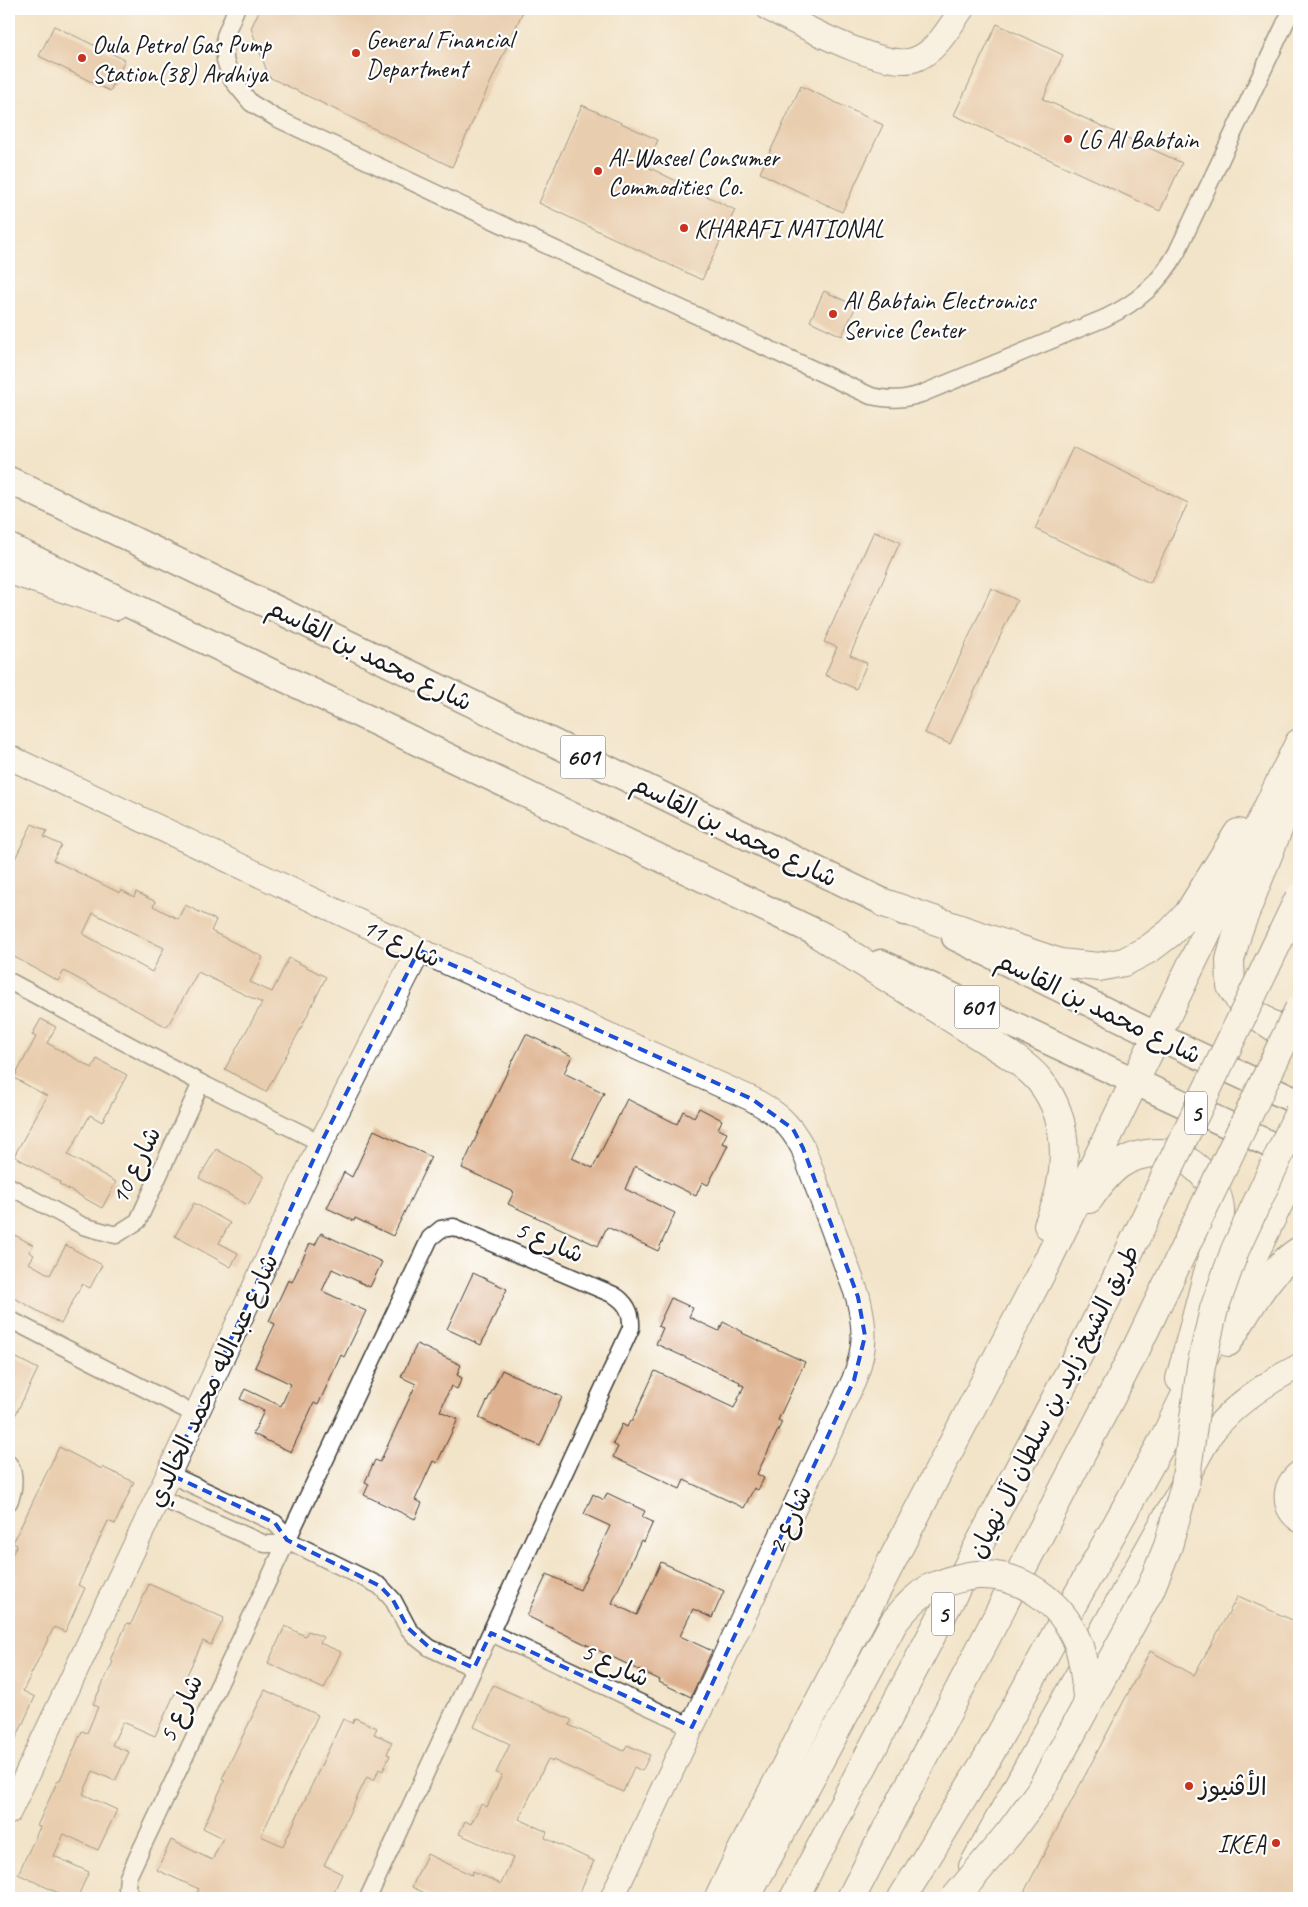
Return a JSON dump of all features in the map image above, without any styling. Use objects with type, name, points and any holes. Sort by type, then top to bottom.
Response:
[{"type":"highway","points":[[884,902],[1060,964],[1099,967],[1124,962],[1149,950],[1170,934],[1188,914],[1299,731]]},
{"type":"highway","points":[[719,1898],[740,1854],[1048,1260],[1299,742]]},
{"type":"highway","points":[[1299,774],[1238,931],[1230,960],[1231,986],[1243,1006],[1274,1027],[1299,1032]]},
{"type":"highway","name":"طريق الشيخ زايد بن سلطان آل نهيان","points":[[794,1898],[1092,1329],[1299,898]]},
{"type":"highway","points":[[818,934],[1028,1068],[1041,1082],[1052,1101],[1060,1121],[1064,1141],[1062,1185],[1053,1214],[1004,1319],[930,1489]]},
{"type":"highway","name":"طريق الشيخ زايد بن سلطان آل نهيان","points":[[851,1898],[1136,1348],[1299,1009]]},
{"type":"highway","points":[[954,1898],[1024,1815],[1050,1775],[1140,1611],[1168,1546],[1185,1486],[1201,1366],[1214,1309],[1234,1250],[1299,1112]]},
{"type":"highway","points":[[1048,1260],[1099,1184],[1124,1160],[1146,1152],[1167,1153],[1192,1163],[1211,1184],[1220,1208],[1218,1236],[1164,1439]]},
{"type":"highway","points":[[902,1898],[988,1757],[1164,1439],[1299,1160]]},
{"type":"highway","points":[[1164,1439],[1257,1296],[1275,1273],[1299,1251]]},
{"type":"highway","points":[[746,1898],[894,1622],[905,1607],[930,1588],[954,1579],[979,1575],[1004,1578],[1028,1586],[1049,1601],[1065,1620],[1077,1642],[1083,1667],[1088,1705]]},
{"type":"main road","name":"شارع محمد بن القاسم","points":[[9,480],[884,902],[1157,1036],[1299,1102]]},
{"type":"main road","name":"شارع محمد بن القاسم","points":[[9,547],[818,934],[1135,1081],[1299,1160]]},
{"type":"street","points":[[236,9],[225,36],[225,60],[232,80],[251,102],[276,118],[665,302],[871,396],[903,399],[921,394],[1105,318],[1136,301],[1149,290],[1165,272],[1177,252],[1292,9]]},
{"type":"street","points":[[769,9],[858,51],[889,61],[915,60],[937,45],[962,9]]},
{"type":"street","points":[[9,572],[173,626]]},
{"type":"street","name":"شارع 11","points":[[9,757],[419,950],[752,1099],[774,1112],[793,1129]]},
{"type":"street","name":"شارع عبدالله محمد الخالدي","points":[[9,1812],[14,1788],[169,1474],[321,1143],[419,950]]},
{"type":"street","points":[[9,981],[201,1083],[321,1143]]},
{"type":"street","name":"شارع 10","points":[[9,1186],[83,1226],[116,1235],[138,1220],[201,1083]]},
{"type":"street","name":"شارع 2","points":[[612,1898],[854,1380],[862,1356],[865,1336],[858,1297],[803,1148],[793,1129]]},
{"type":"street","name":"شارع 5","points":[[134,1898],[127,1888],[128,1877],[430,1238],[435,1232],[447,1227],[460,1229],[614,1295],[621,1300],[630,1313],[632,1321],[628,1336],[368,1898]]},
{"type":"street","points":[[9,1320],[196,1415]]},
{"type":"street","points":[[954,1898],[1211,1434],[1230,1411],[1241,1402],[1299,1366]]},
{"type":"street","points":[[9,1464],[13,1470],[9,1502]]},
{"type":"street","points":[[1299,1473],[1291,1480],[1286,1491],[1286,1502],[1290,1511],[1299,1520]]},
{"type":"street","points":[[169,1474],[274,1523],[288,1540],[380,1586],[393,1600],[408,1628],[416,1638],[430,1648],[474,1668]]},
{"type":"street","points":[[158,1497],[265,1544],[279,1544],[288,1540]]},
{"type":"street","name":"شارع 5","points":[[491,1633],[692,1727]]},
{"type":"highlighted area","points":[[419,950],[752,1099],[793,1129],[803,1148],[858,1297],[865,1336],[854,1380],[692,1727],[491,1633],[474,1668],[430,1648],[408,1628],[393,1600],[380,1586],[287,1540],[275,1523],[169,1474],[321,1143]]},
{"type":"building","name":"General Financial Department","points":[[260,9],[524,9],[452,167],[269,77],[251,28]]},
{"type":"building","name":"LG Al Babtain","points":[[997,24],[1063,55],[1043,99],[1182,163],[1160,211],[954,115]]},
{"type":"building","name":"Oula Petrol Gas Pump Station(38) Ardhiya","points":[[54,26],[125,60],[110,91],[39,56]]},
{"type":"building","points":[[801,86],[883,125],[842,212],[760,173]]},
{"type":"building","points":[[582,105],[658,140],[646,166],[735,210],[702,280],[539,203]]},
{"type":"building","name":"Al Babtain Electronics Service Center","points":[[824,291],[856,306],[842,336],[810,321]]},
{"type":"building","points":[[1073,447],[1188,503],[1150,583],[1035,529]]},
{"type":"building","points":[[874,531],[900,542],[850,655],[867,663],[856,689],[825,675],[837,647],[824,642]]},
{"type":"building","points":[[991,588],[1017,600],[950,744],[925,733]]},
{"type":"building","points":[[32,824],[47,831],[44,837],[61,845],[53,860],[120,893],[121,890],[134,897],[136,892],[156,902],[153,906],[178,919],[185,905],[216,920],[211,931],[263,957],[250,982],[272,992],[289,958],[326,977],[299,1032],[266,1092],[225,1069],[262,1003],[198,972],[167,1027],[64,971],[58,981],[9,954],[9,871]],"holes":[[[93,913],[164,948],[152,972],[83,934]]]},
{"type":"building","points":[[41,1019],[56,1027],[47,1043],[92,1068],[97,1059],[127,1075],[102,1122],[90,1115],[68,1155],[116,1182],[102,1208],[14,1156],[47,1096],[14,1078],[36,1037],[32,1035]]},
{"type":"building","points":[[526,1034],[572,1056],[564,1073],[604,1093],[572,1158],[593,1168],[627,1099],[677,1124],[683,1111],[694,1117],[699,1108],[722,1120],[718,1129],[727,1133],[722,1143],[728,1145],[708,1185],[702,1182],[696,1196],[635,1166],[625,1189],[675,1213],[658,1251],[607,1227],[598,1246],[508,1204],[514,1192],[462,1168]]},
{"type":"building","points":[[374,1130],[431,1157],[393,1236],[355,1218],[354,1221],[327,1208],[344,1172],[352,1177]]},
{"type":"building","points":[[216,1149],[264,1176],[248,1205],[199,1178]]},
{"type":"building","points":[[194,1203],[230,1223],[219,1243],[238,1253],[231,1267],[175,1236]]},
{"type":"building","points":[[9,1232],[33,1245],[29,1252],[34,1255],[29,1263],[50,1275],[66,1245],[102,1265],[90,1288],[82,1284],[61,1324],[9,1295]]},
{"type":"building","points":[[321,1233],[382,1262],[370,1287],[332,1269],[322,1291],[366,1311],[344,1357],[341,1355],[318,1405],[314,1403],[291,1452],[253,1434],[264,1411],[240,1399],[245,1389],[281,1406],[291,1384],[255,1367],[275,1324],[269,1321],[288,1280],[292,1282],[310,1243],[315,1245]]},
{"type":"building","points":[[473,1273],[507,1289],[481,1345],[447,1329]]},
{"type":"building","points":[[671,1298],[693,1308],[689,1317],[719,1331],[723,1322],[742,1333],[805,1362],[778,1420],[782,1422],[757,1474],[764,1478],[758,1490],[754,1488],[744,1508],[684,1480],[680,1489],[613,1457],[618,1447],[613,1444],[622,1424],[627,1427],[630,1421],[632,1421],[655,1371],[734,1408],[744,1386],[739,1384],[740,1382],[656,1344],[663,1328],[658,1326]]},
{"type":"building","points":[[417,1344],[461,1365],[457,1375],[462,1378],[457,1389],[451,1386],[440,1411],[458,1419],[437,1463],[433,1461],[415,1500],[422,1503],[415,1519],[364,1495],[369,1484],[365,1482],[375,1460],[380,1462],[416,1384],[401,1377]]},
{"type":"building","points":[[9,1354],[38,1369],[9,1428]]},
{"type":"building","points":[[502,1370],[562,1397],[540,1446],[479,1418]]},
{"type":"building","points":[[59,1447],[102,1469],[102,1467],[134,1482],[115,1524],[108,1521],[78,1585],[85,1588],[65,1632],[54,1627],[23,1691],[35,1697],[9,1754],[9,1561],[17,1545],[13,1543]]},
{"type":"building","points":[[607,1493],[645,1511],[642,1517],[653,1522],[644,1542],[641,1540],[612,1603],[637,1615],[661,1562],[724,1591],[712,1618],[693,1609],[680,1636],[712,1651],[691,1697],[659,1682],[660,1680],[527,1616],[547,1574],[580,1590],[610,1526],[584,1514],[593,1494],[604,1500]]},
{"type":"building","points":[[149,1584],[224,1618],[211,1645],[203,1641],[186,1677],[198,1682],[190,1700],[175,1693],[155,1736],[123,1722],[112,1745],[129,1752],[115,1781],[93,1771],[83,1794],[117,1810],[98,1850],[64,1834],[54,1856],[89,1872],[77,1898],[69,1898],[18,1874],[40,1827],[37,1826],[58,1780],[60,1780],[82,1731],[87,1733],[98,1707],[93,1704],[113,1662],[110,1660],[127,1623],[131,1624]]},
{"type":"building","name":"الأڤنيوز","points":[[1238,1596],[1299,1623],[1299,1898],[1021,1898],[1150,1651],[1194,1675]]},
{"type":"building","points":[[285,1626],[305,1636],[308,1631],[323,1637],[320,1643],[341,1652],[324,1689],[268,1663]]},
{"type":"building","points":[[493,1685],[572,1720],[569,1725],[624,1751],[627,1745],[650,1755],[642,1771],[634,1767],[623,1792],[548,1759],[519,1819],[547,1832],[545,1838],[594,1861],[577,1898],[495,1898],[485,1893],[482,1898],[435,1898],[412,1887],[427,1854],[472,1875],[473,1871],[501,1884],[513,1858],[459,1834],[465,1821],[471,1824],[481,1804],[487,1807],[502,1775],[496,1773],[510,1744],[474,1727]]},
{"type":"building","points":[[265,1690],[318,1715],[261,1836],[283,1846],[343,1719],[352,1723],[355,1718],[377,1728],[374,1734],[392,1742],[387,1754],[390,1755],[383,1771],[379,1769],[374,1781],[367,1777],[324,1865],[342,1874],[331,1898],[194,1898],[199,1889],[157,1870],[171,1840],[212,1860],[223,1838],[203,1828],[225,1780],[222,1779]]},
{"type":"place","name":"General Financial Department","points":[[356,53]]},
{"type":"place","name":"Oula Petrol Gas Pump Station(38) Ardhiya","points":[[82,58]]},
{"type":"place","name":"LG Al Babtain","points":[[1068,139]]},
{"type":"place","name":"Al-Waseel Consumer Commodities Co.","points":[[598,171]]},
{"type":"place","name":"KHARAFI NATIONAL","points":[[684,228]]},
{"type":"place","name":"Al Babtain Electronics Service Center","points":[[833,314]]},
{"type":"place","name":"الأڤنيوز","points":[[1189,1786]]},
{"type":"place","name":"IKEA","points":[[1276,1843]]}]
